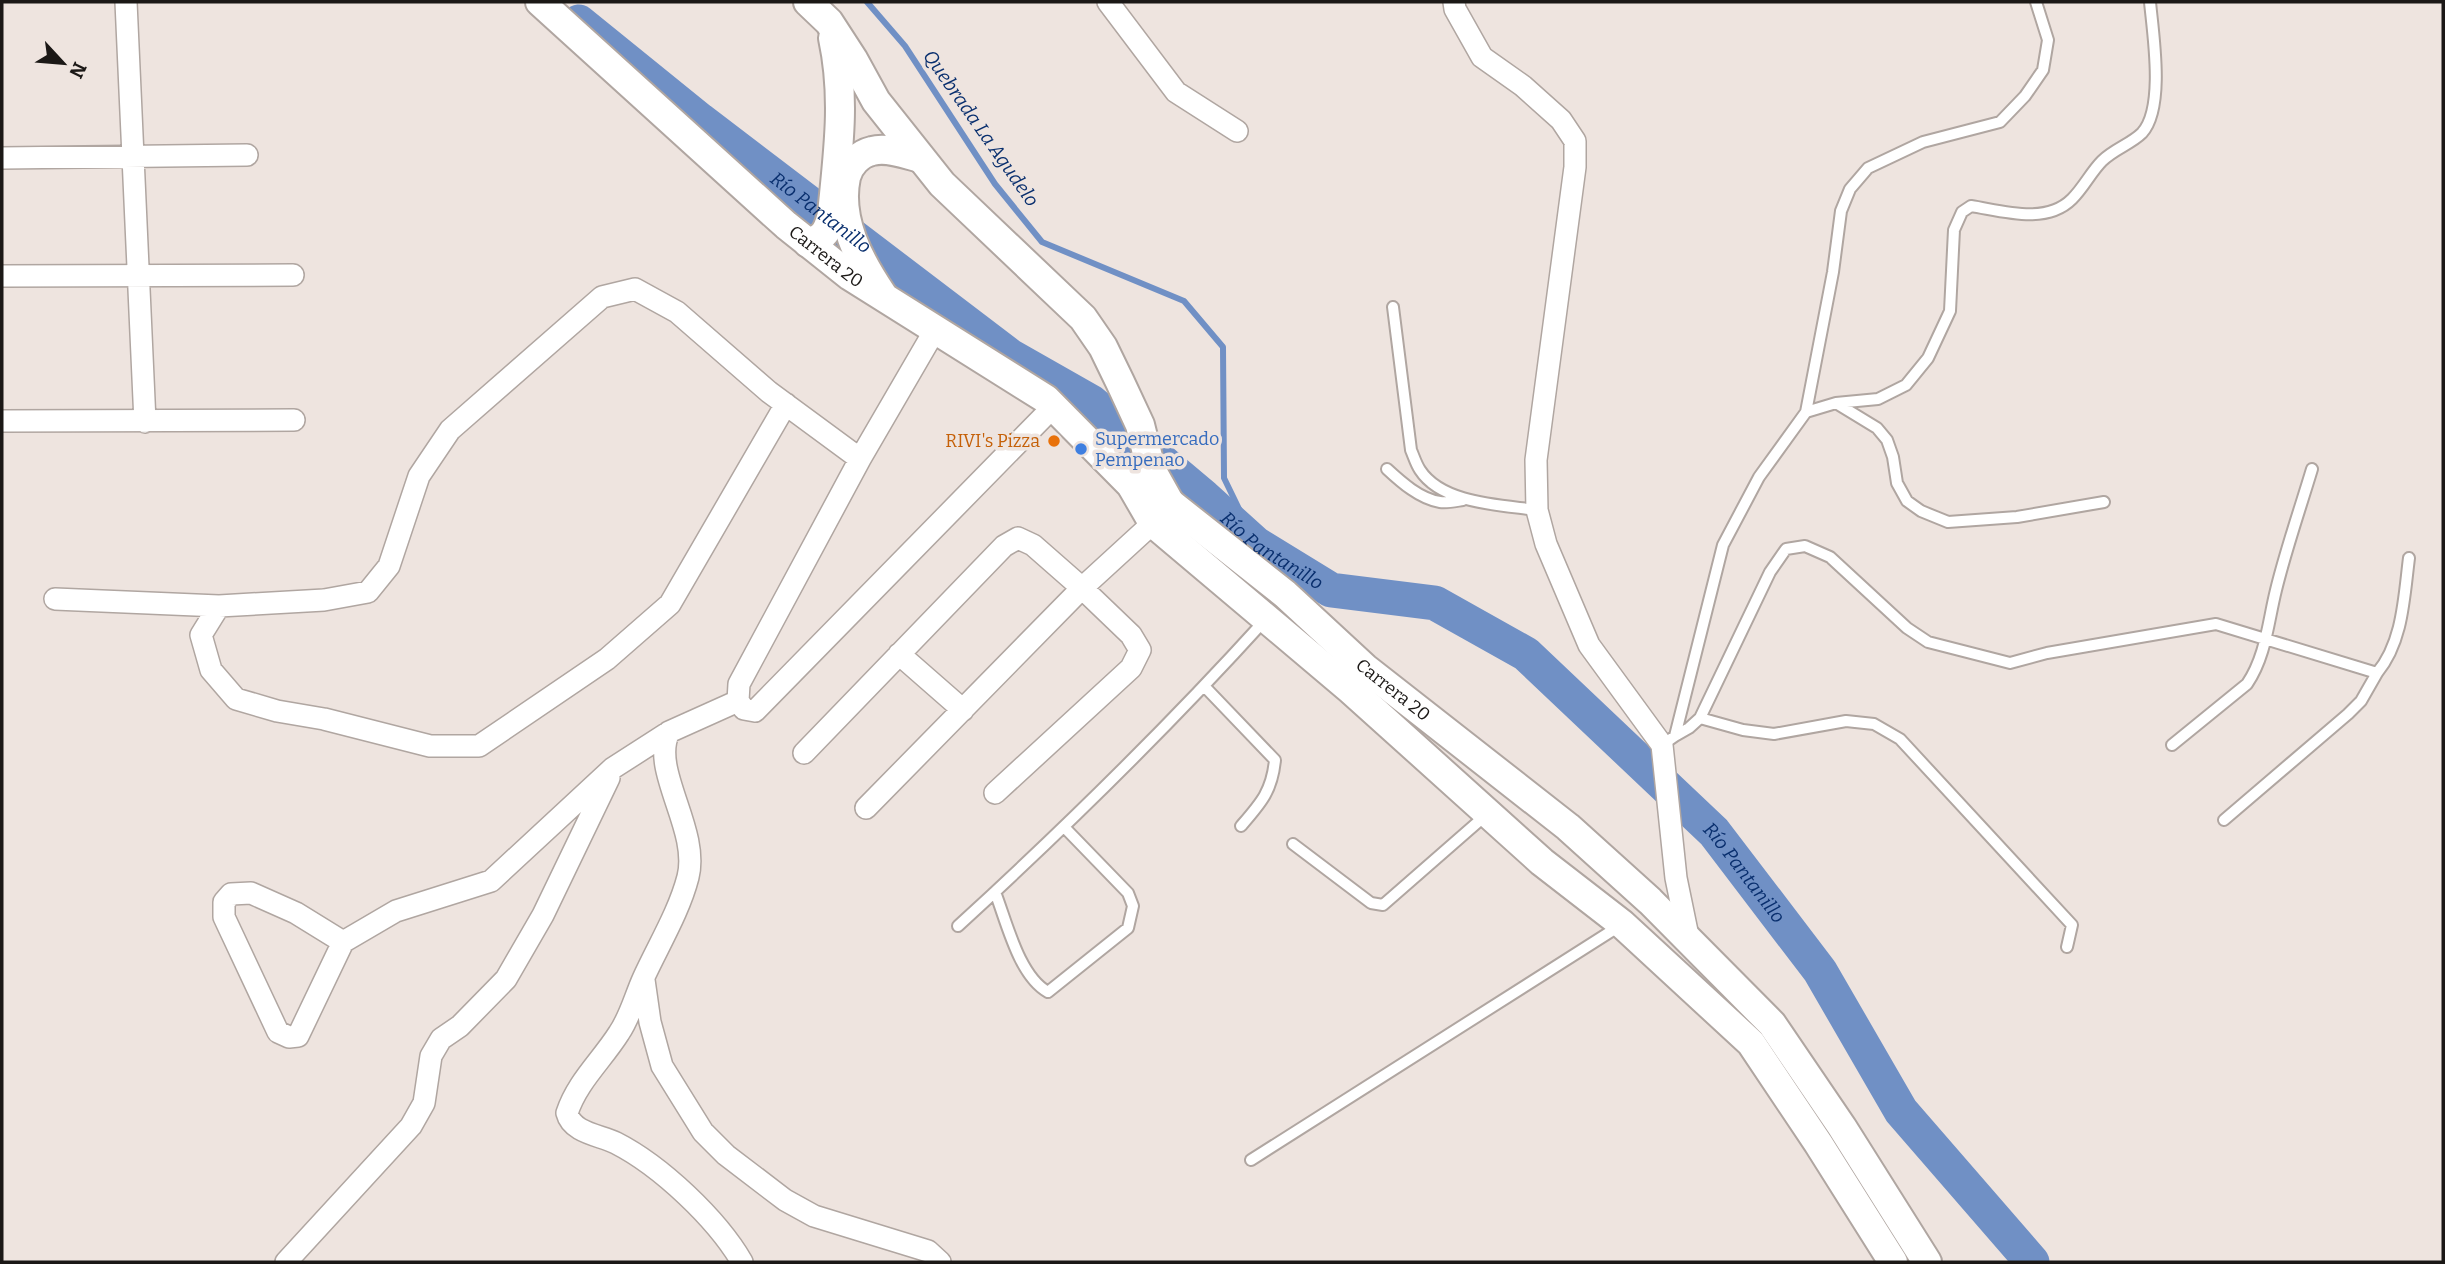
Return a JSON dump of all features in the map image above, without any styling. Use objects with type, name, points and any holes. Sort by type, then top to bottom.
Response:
[{"type":"main road","name":"Carrera 20","points":[[540,2],[808,243],[850,276],[1054,406],[1141,477],[1161,513],[1267,618],[1542,862],[1622,924],[1751,1043],[1893,1262]]},
{"type":"main road","points":[[808,2],[829,22],[876,101],[942,184],[1083,318],[1103,347],[1140,425],[1141,477]]},
{"type":"main road","points":[[829,22],[842,98],[845,227]]},
{"type":"main road","points":[[886,299],[864,266],[845,227],[843,192],[848,170],[859,156],[873,150],[920,158]]},
{"type":"main road","points":[[808,243],[820,239],[828,230],[845,227]]},
{"type":"main road","name":"Carrera 20","points":[[1161,513],[1285,594],[1365,668],[1568,827],[1650,901],[1772,1024],[1842,1127],[1927,1262]]},
{"type":"street","points":[[126,2],[145,422]]},
{"type":"street","points":[[1108,2],[1176,92],[1237,131]]},
{"type":"street","points":[[1454,2],[1455,9],[1482,57],[1523,86],[1561,120],[1575,141],[1576,167],[1536,460],[1537,510],[1546,544],[1589,645],[1667,746],[1676,878],[1689,941]]},
{"type":"street","points":[[2,158],[247,155]]},
{"type":"street","points":[[2,276],[293,275]]},
{"type":"street","points":[[55,598],[219,606],[324,600],[368,592],[389,566],[419,476],[450,430],[602,297],[635,289],[677,312],[769,392],[860,459]]},
{"type":"street","points":[[935,330],[860,459],[739,684],[738,701],[744,709],[755,711],[1054,406]]},
{"type":"street","points":[[219,606],[201,635],[211,670],[236,699],[430,746],[479,746],[607,659],[670,604],[786,404]]},
{"type":"street","points":[[2,421],[294,420]]},
{"type":"street","points":[[866,808],[1082,588],[1161,513]]},
{"type":"street","points":[[804,753],[1004,546],[1018,538],[1033,544],[1082,588],[1131,635],[1140,650],[1132,668],[995,793]]},
{"type":"street","points":[[899,654],[963,710]]},
{"type":"street","points":[[343,942],[296,913],[251,893],[231,894],[224,902],[224,917],[278,1032],[289,1037],[298,1036],[343,942],[396,911],[491,881],[613,768],[669,732],[738,701]]},
{"type":"street","points":[[669,732],[664,741],[668,773],[691,847],[689,876],[621,1031],[572,1100],[567,1113],[574,1126],[617,1144],[653,1168],[707,1214],[742,1262]]},
{"type":"street","points":[[286,1262],[411,1126],[424,1102],[431,1056],[442,1039],[460,1026],[506,979],[543,915],[613,768]]},
{"type":"street","points":[[644,977],[650,1022],[662,1066],[703,1132],[726,1154],[785,1200],[814,1216],[928,1251],[940,1262]]},
{"type":"lane","points":[[1667,746],[1723,545],[1759,477],[1806,412],[1833,272],[1841,211],[1850,189],[1868,167],[1923,142],[2000,122],[2025,96],[2043,70],[2048,40],[2036,2]]},
{"type":"lane","points":[[1806,412],[1836,404],[1878,399],[1906,385],[1928,358],[1950,311],[1954,230],[1962,212],[1970,206],[2032,215],[2056,212],[2072,199],[2103,160],[2142,133],[2151,118],[2154,103],[2150,2]]},
{"type":"lane","points":[[1393,307],[1411,450],[1421,472],[1435,484],[1466,500]]},
{"type":"lane","points":[[1836,404],[1877,428],[1887,440],[1893,457],[1896,484],[1907,501],[1921,511],[1948,522],[2017,517],[2104,502]]},
{"type":"lane","points":[[1387,469],[1420,494],[1440,502],[1466,500],[1537,510]]},
{"type":"lane","points":[[2172,745],[2246,684],[2262,656],[2276,589],[2312,469]]},
{"type":"lane","points":[[1667,746],[1700,718],[1770,572],[1786,549],[1805,546],[1830,557],[1907,628],[1927,642],[2010,663],[2047,653],[2216,624],[2377,673]]},
{"type":"lane","points":[[2224,820],[2361,701],[2388,659],[2396,638],[2409,558]]},
{"type":"lane","points":[[958,926],[1065,828],[1205,687],[1267,618]]},
{"type":"lane","points":[[1205,687],[1275,760],[1273,780],[1264,801],[1241,826]]},
{"type":"lane","points":[[1700,718],[1743,730],[1774,734],[1846,721],[1874,724],[1900,739],[2072,925],[2067,947]]},
{"type":"lane","points":[[1293,844],[1371,903],[1383,905],[1488,813]]},
{"type":"lane","points":[[995,892],[1024,966],[1037,986],[1048,992],[1128,928],[1133,906],[1128,893],[1065,828]]},
{"type":"lane","points":[[1251,1160],[1622,924]]},
{"type":"waterway","name":"Quebrada La Agudelo","points":[[867,2],[905,46],[995,184],[1042,242],[1184,301],[1223,347],[1224,478],[1256,544]]},
{"type":"waterway","name":"Río Pantanillo","points":[[579,22],[700,120],[1010,356],[1091,402],[1256,544],[1331,590],[1435,603],[1526,654],[1714,832],[1820,971],[1901,1111],[2032,1262]]},
{"type":"place","name":"RIVI's Pizza","points":[[1054,441]]},
{"type":"place","name":"Supermercado Pempenao","points":[[1081,449]]}]
